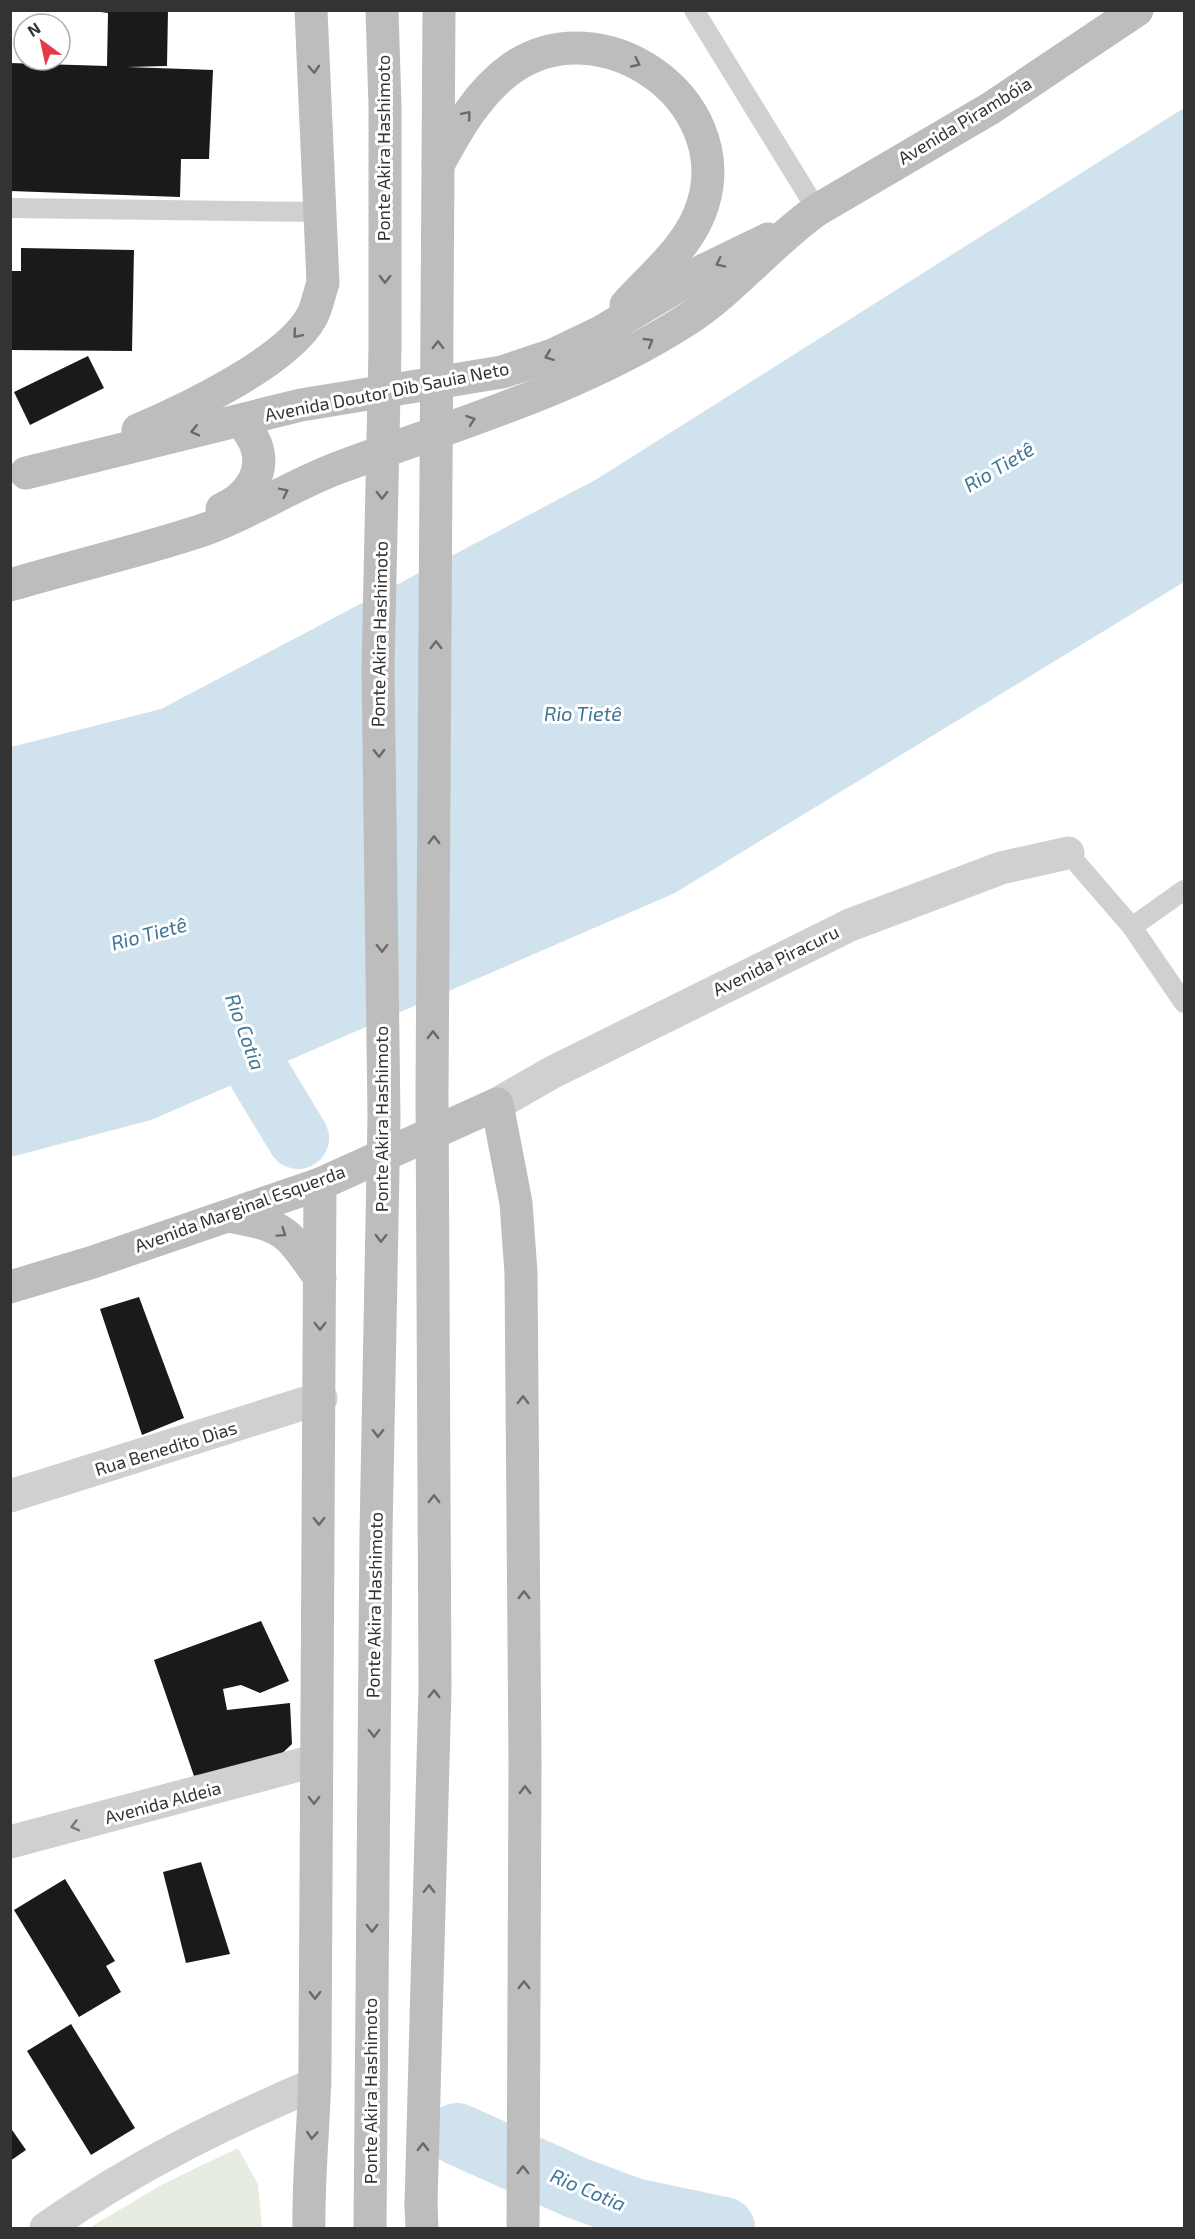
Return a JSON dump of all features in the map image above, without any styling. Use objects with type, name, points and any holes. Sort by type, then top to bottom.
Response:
[{"type":"main road","points":[[18,476],[74,457],[208,397],[292,341],[311,318],[323,283],[311,10]]},
{"type":"main road","name":"Ponte Akira Hashimoto","points":[[370,2229],[375,1546],[384,1117],[378,669],[385,347],[385,106],[382,10]]},
{"type":"main road","points":[[422,2217],[435,1688],[432,1093],[439,10]]},
{"type":"main road","name":"Avenida Pirambóia","points":[[804,219],[991,108],[1137,10]]},
{"type":"main road","points":[[438,165],[460,123],[483,96],[513,68],[534,58],[562,48],[589,48],[631,60],[661,76],[686,104],[704,137],[710,168],[703,206],[684,243],[601,332]]},
{"type":"main road","name":"Avenida Doutor Dib Sauia Neto","points":[[18,476],[301,405],[502,372],[554,355],[601,332],[706,269],[804,219]]},
{"type":"main road","name":"Avenida Doutor Dib Sauia Neto","points":[[45,574],[204,529],[317,475],[522,402],[613,363],[686,321],[726,292],[804,219]]},
{"type":"main road","points":[[10,585],[232,505],[248,492],[259,470],[256,446],[242,420]]},
{"type":"main road","points":[[497,1104],[516,1203],[521,1273],[523,2229]]},
{"type":"main road","name":"Avenida Marginal Esquerda","points":[[10,1287],[320,1184],[497,1104]]},
{"type":"main road","points":[[309,2229],[308,2186],[315,2084],[314,1761],[321,1398],[320,1184]]},
{"type":"main road","points":[[228,1216],[265,1222],[286,1233],[320,1278]]},
{"type":"street","name":"Avenida Piracuru","points":[[497,1104],[551,1073],[850,925],[1000,868],[1068,853]]},
{"type":"street","name":"Rua Benedito Dias","points":[[10,1497],[321,1398]]},
{"type":"street","name":"Avenida Aldeia","points":[[10,1842],[314,1761]]},
{"type":"street","points":[[46,2229],[100,2190],[161,2155],[224,2123],[315,2084]]},
{"type":"lane","points":[[694,10],[804,219]]},
{"type":"lane","points":[[10,208],[321,212]]},
{"type":"lane","points":[[1068,853],[1132,927],[1185,1003]]},
{"type":"lane","points":[[1132,927],[1185,890]]},
{"type":"shaded area","points":[[238,2148],[258,2184],[262,2228],[89,2228],[163,2184]]},
{"type":"water","name":"Rio Tietê","points":[[1184,108],[1184,582],[675,893],[151,1120],[11,1157],[11,747],[161,709],[597,479]]},
{"type":"building","points":[[86,10],[168,10],[167,66],[127,67],[213,70],[209,159],[181,159],[180,197],[10,191],[10,63],[12,63],[12,72],[72,72],[72,65],[107,66],[108,13]]},
{"type":"building","points":[[21,248],[134,250],[132,351],[10,350],[10,271],[21,271]]},
{"type":"building","points":[[88,356],[104,388],[30,425],[14,392]]},
{"type":"building","points":[[139,1297],[184,1418],[142,1435],[100,1309]]},
{"type":"building","points":[[261,1621],[289,1681],[260,1693],[241,1685],[223,1689],[227,1710],[290,1703],[292,1744],[275,1760],[194,1776],[154,1660]]},
{"type":"building","points":[[201,1862],[230,1954],[186,1963],[163,1872]]},
{"type":"building","points":[[65,1879],[115,1961],[106,1966],[121,1992],[79,2017],[14,1910]]},
{"type":"building","points":[[71,2024],[135,2128],[91,2155],[27,2051]]},
{"type":"building","points":[[10,2127],[26,2150],[10,2161]]},
{"type":"waterway","name":"Rio Cotia","points":[[232,995],[260,1075],[298,1138]]},
{"type":"waterway","name":"Rio Cotia","points":[[457,2134],[577,2188],[634,2209],[724,2228]]}]
